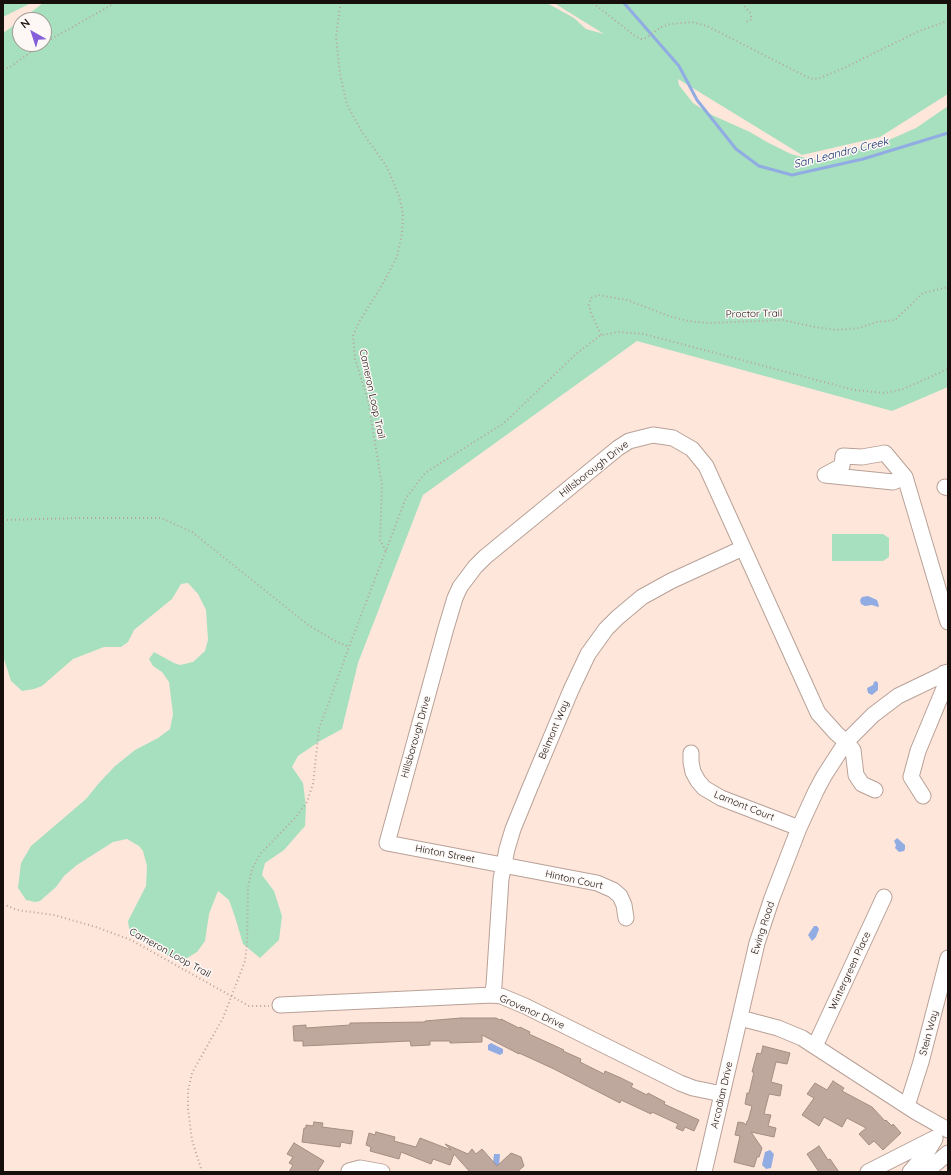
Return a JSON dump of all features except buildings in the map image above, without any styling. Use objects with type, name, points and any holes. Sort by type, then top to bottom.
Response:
[{"type":"street","name":"Hillsborough Drive","points":[[387,843],[455,598],[467,577],[485,557],[618,448],[629,441],[653,435],[673,438],[692,449],[706,466],[818,713],[846,742]]},
{"type":"street","points":[[904,477],[948,622]]},
{"type":"street","name":"Belmont Way","points":[[492,995],[503,865],[513,829],[581,667],[597,641],[617,618],[642,597],[671,581],[743,548]]},
{"type":"street","points":[[923,796],[911,777],[918,751],[944,686],[946,672]]},
{"type":"street","name":"Ewing Road","points":[[740,1018],[761,929],[799,828],[824,776],[846,742],[873,715],[898,696],[946,672]]},
{"type":"street","points":[[846,742],[853,750],[856,775],[862,784],[875,790]]},
{"type":"street","name":"Lamont Court","points":[[691,753],[691,762],[694,772],[698,781],[704,788],[721,798],[799,828]]},
{"type":"street","name":"Hinton Street","points":[[387,843],[503,865]]},
{"type":"street","name":"Hinton Court","points":[[503,865],[606,886],[620,896],[624,905],[626,918]]},
{"type":"street","name":"Wintergreen Place","points":[[820,1048],[884,897]]},
{"type":"street","points":[[820,1048],[886,915]]},
{"type":"street","name":"Stein Way","points":[[908,1106],[948,958]]},
{"type":"street","name":"Grovenor Drive","points":[[280,1005],[492,995],[501,996],[525,1006],[680,1083],[693,1088],[722,1094]]},
{"type":"street","points":[[740,1018],[778,1028],[820,1048],[908,1106],[941,1131]]},
{"type":"street","name":"Arcadian Drive","points":[[704,1172],[740,1018]]},
{"type":"street","points":[[868,1172],[941,1131]]},
{"type":"street","points":[[910,1172],[927,1152],[941,1131]]},
{"type":"street","points":[[926,1172],[948,1153]]},
{"type":"street","points":[[349,1171],[360,1168],[382,1172]]},
{"type":"path","points":[[52,38],[115,3]]},
{"type":"path","name":"Cameron Loop Trail","points":[[339,3],[340,6],[336,37],[340,74],[347,105],[362,132],[386,167],[399,196],[403,214],[402,233],[397,257],[382,285],[358,322],[353,336],[355,359],[368,400],[382,485],[380,540],[386,551]]},
{"type":"path","points":[[593,3],[641,39],[646,38],[657,29],[670,24],[692,22],[707,26],[807,78],[813,79],[820,78],[846,67],[919,31],[948,21]]},
{"type":"path","points":[[742,3],[750,13],[752,19],[744,23]]},
{"type":"path","points":[[3,70],[10,67],[31,52]]},
{"type":"path","name":"Proctor Trail","points":[[601,336],[589,305],[591,298],[598,295],[627,300],[688,321],[709,323],[751,320],[782,320],[837,330],[859,328],[877,322],[895,320],[923,293],[948,287]]},
{"type":"path","points":[[3,520],[161,518],[192,532],[307,624],[335,642],[349,647]]},
{"type":"path","name":"Cameron Loop Trail","points":[[3,904],[17,910],[54,916],[96,927],[131,940],[249,1006],[280,1005]]},
{"type":"green space","points":[[3,3],[31,3],[12,12],[3,17]]},
{"type":"green space","points":[[43,3],[547,3],[574,18],[586,29],[604,34],[554,3],[948,3],[948,94],[880,137],[802,155],[678,79],[679,85],[693,103],[712,115],[750,132],[791,154],[813,160],[828,158],[891,139],[916,128],[948,106],[948,387],[892,411],[637,341],[423,495],[358,663],[342,729],[320,741],[298,756],[292,767],[303,783],[306,807],[305,826],[284,850],[265,863],[262,875],[274,891],[282,916],[279,940],[260,958],[243,944],[229,900],[218,891],[209,914],[205,941],[197,952],[184,960],[174,959],[135,935],[129,928],[128,921],[146,886],[147,866],[143,851],[139,846],[127,839],[113,842],[77,865],[40,901],[35,902],[26,900],[18,888],[21,863],[31,846],[86,799],[115,766],[135,750],[158,738],[170,729],[173,714],[169,682],[162,672],[153,666],[149,659],[154,652],[180,665],[193,662],[205,651],[208,640],[206,610],[198,594],[188,583],[181,584],[172,599],[134,630],[128,642],[121,647],[104,647],[73,659],[42,686],[22,691],[11,681],[3,656],[3,33],[12,27],[12,52],[52,52],[52,12],[31,12]]},
{"type":"green space","points":[[832,534],[883,534],[889,538],[889,557],[883,561],[832,561]]},
{"type":"water","points":[[868,596],[877,600],[878,607],[872,605],[865,606],[861,604],[860,600],[862,597]]},
{"type":"water","points":[[876,681],[878,683],[878,690],[872,695],[868,693],[867,688],[873,685]]},
{"type":"water","points":[[897,838],[905,845],[904,851],[899,852],[895,848],[896,845],[894,841]]},
{"type":"water","points":[[814,926],[817,926],[819,929],[816,937],[812,941],[808,935]]},
{"type":"water","points":[[491,1043],[503,1049],[503,1053],[500,1055],[488,1050],[488,1045]]},
{"type":"water","points":[[770,1150],[774,1154],[771,1168],[766,1169],[762,1165],[765,1152]]},
{"type":"water","points":[[494,1154],[500,1154],[499,1166],[492,1172]]},
{"type":"waterway","name":"San Leandro Creek","points":[[624,3],[679,66],[697,100],[736,149],[759,166],[792,175],[863,159],[948,133]]}]
